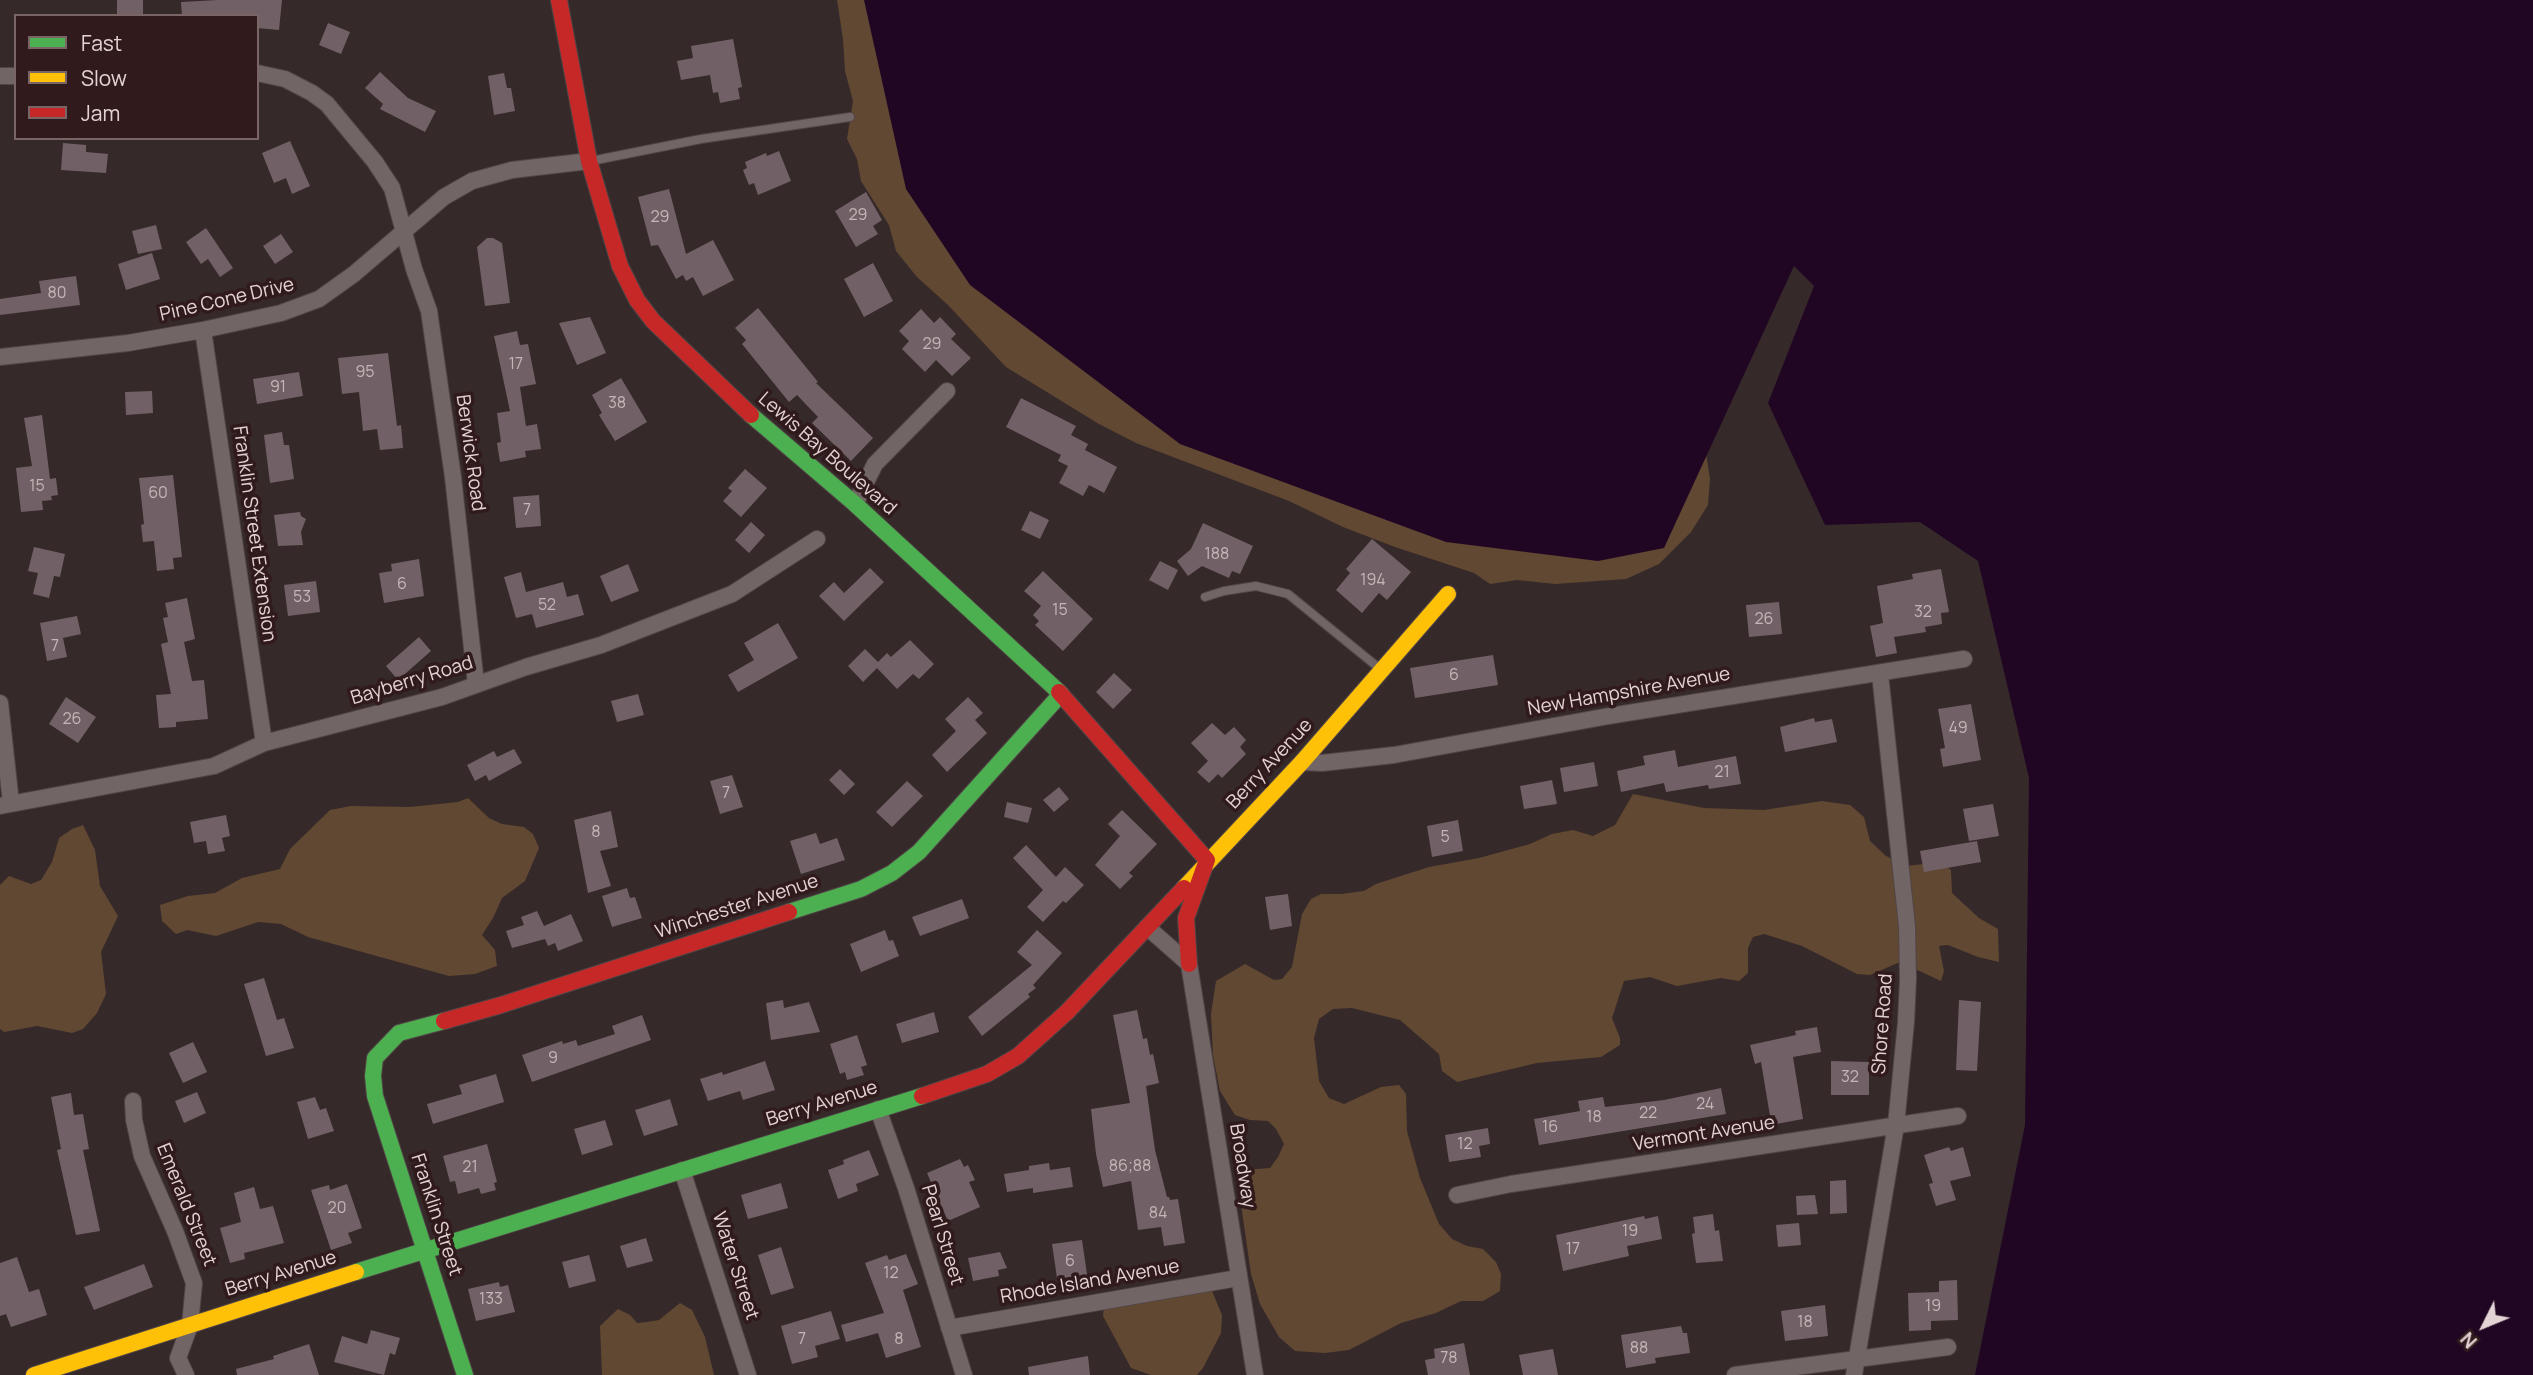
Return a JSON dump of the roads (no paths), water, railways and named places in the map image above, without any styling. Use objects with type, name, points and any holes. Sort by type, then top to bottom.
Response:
[{"type":"street","name":"Lewis Bay Boulevard","points":[[559,0],[589,161],[620,266],[637,300],[653,321],[744,410],[855,504],[1061,694],[1207,860]]},
{"type":"street","name":"Berwick Road","points":[[259,73],[285,79],[327,104],[376,162],[392,188],[429,311],[453,477],[476,684]]},
{"type":"street","name":"Pine Cone Drive","points":[[0,357],[128,342],[203,330],[281,313],[319,299],[354,274],[444,197],[472,181],[512,170],[589,161]]},
{"type":"street","name":"Franklin Street Extension","points":[[203,330],[264,743]]},
{"type":"street","points":[[855,504],[875,464],[947,391]]},
{"type":"street","name":"Bayberry Road","points":[[6,805],[214,766],[264,743],[405,708],[601,645],[732,594],[817,539]]},
{"type":"street","name":"Berry Avenue","points":[[34,1375],[987,1074],[1018,1056],[1067,1012],[1302,762],[1448,594]]},
{"type":"street","name":"New Hampshire Avenue","points":[[1302,762],[1322,763],[1394,755],[1636,711],[1964,659]]},
{"type":"street","name":"Shore Road","points":[[1856,1368],[1896,1125],[1906,1022],[1907,926],[1880,674]]},
{"type":"street","name":"Winchester Avenue","points":[[374,1068],[376,1058],[399,1033],[501,1005],[640,961],[861,889],[892,873],[919,852],[1061,694]]},
{"type":"street","points":[[0,703],[6,805]]},
{"type":"street","name":"Broadway","points":[[1207,860],[1186,918],[1189,964],[1255,1375]]},
{"type":"street","points":[[1147,927],[1189,964]]},
{"type":"street","name":"Franklin Street","points":[[374,1068],[375,1096],[465,1375]]},
{"type":"street","name":"Emerald Street","points":[[133,1101],[142,1156],[175,1231],[194,1283],[190,1325],[178,1358],[186,1375]]},
{"type":"street","name":"Pearl Street","points":[[878,1109],[906,1188],[964,1375]]},
{"type":"street","name":"Vermont Avenue","points":[[1457,1195],[1511,1184],[1958,1116]]},
{"type":"street","name":"Water Street","points":[[681,1170],[748,1375]]},
{"type":"street","name":"Rhode Island Avenue","points":[[949,1328],[1238,1278]]},
{"type":"street","points":[[1735,1375],[1856,1368],[1948,1348]]},
{"type":"lane","points":[[589,161],[701,139],[850,117]]},
{"type":"lane","points":[[1205,597],[1256,586],[1288,594],[1381,670]]}]
